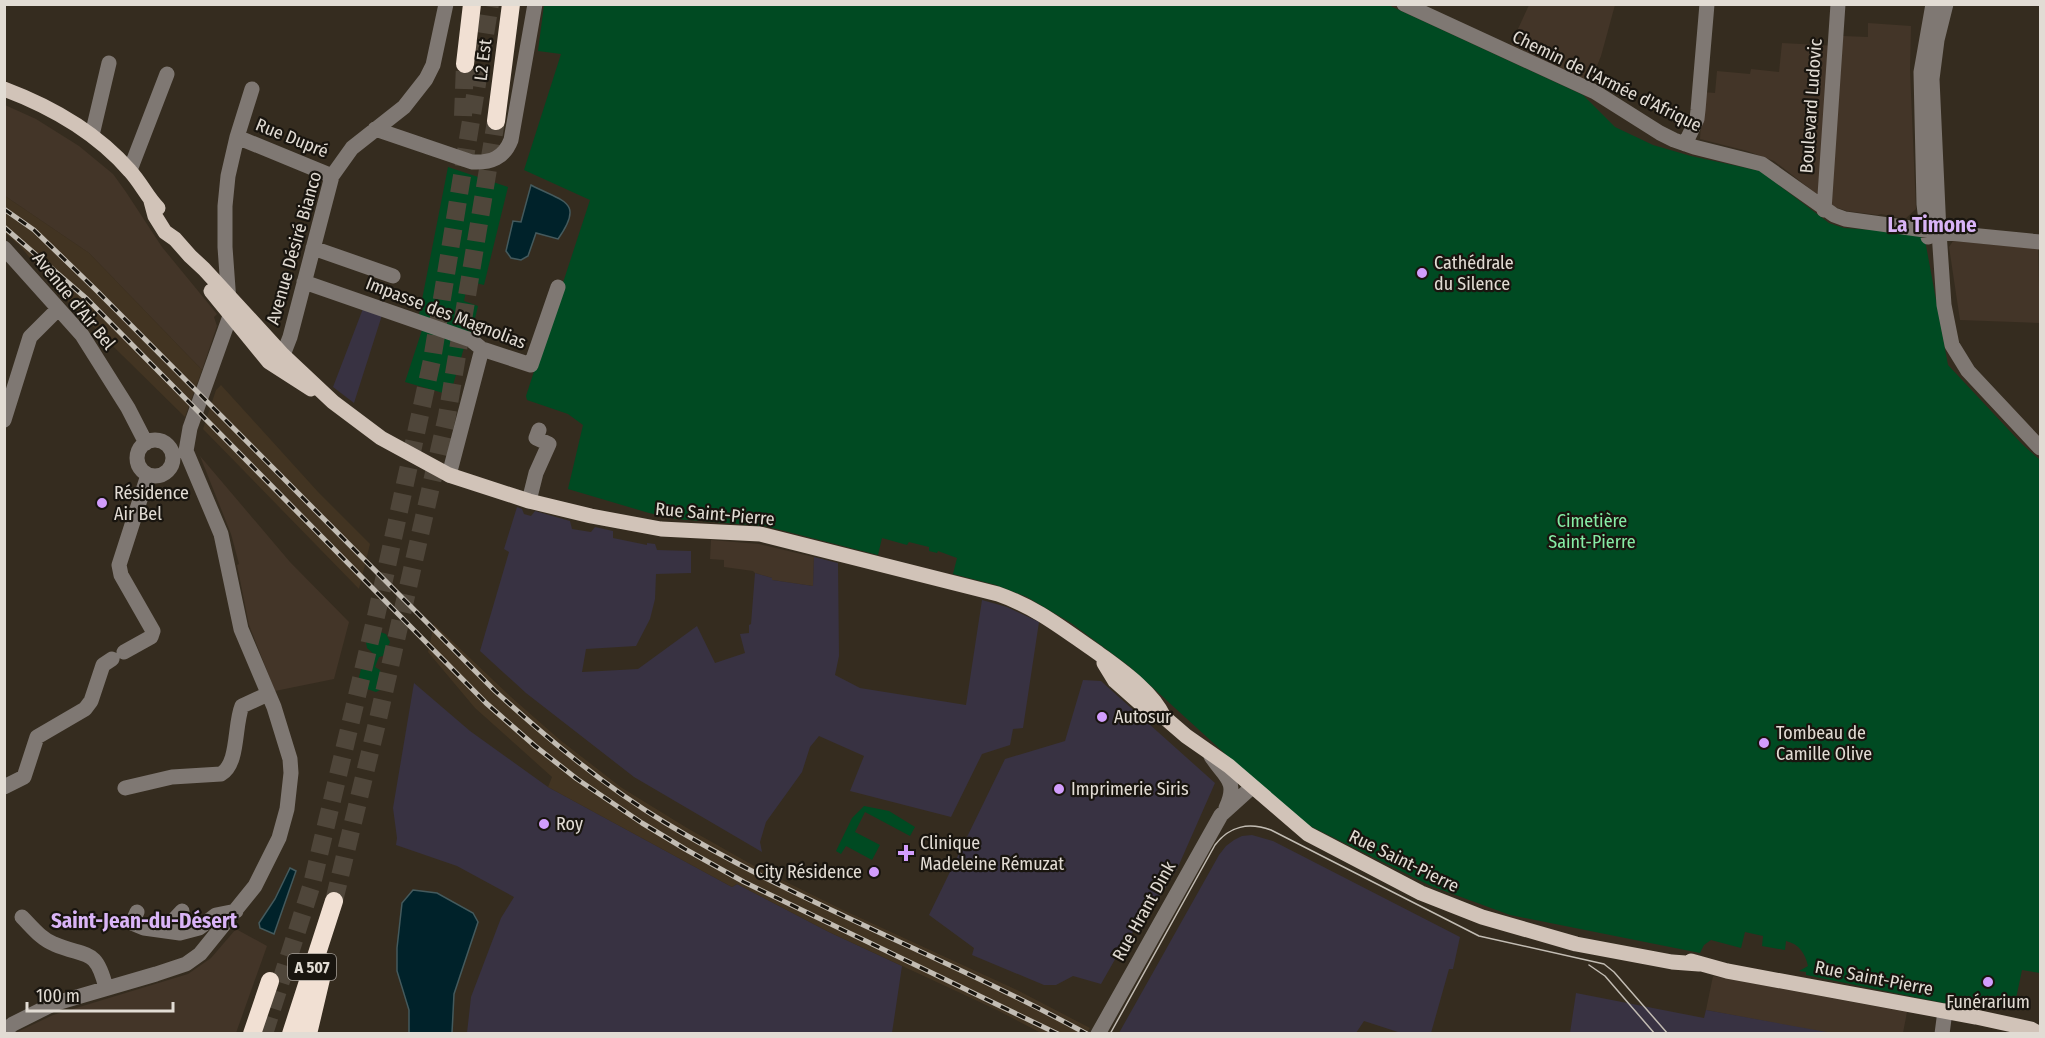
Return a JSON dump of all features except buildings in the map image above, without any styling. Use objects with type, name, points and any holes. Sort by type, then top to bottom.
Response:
[{"type":"highway","points":[[465,64],[472,4]]},
{"type":"highway","name":"L2 Est","points":[[496,122],[511,4]]},
{"type":"highway","points":[[502,73],[519,4]]},
{"type":"highway","name":"A 507","points":[[291,1034],[334,901],[332,931],[308,1034]]},
{"type":"highway","points":[[252,1034],[270,981]]},
{"type":"main road","points":[[4,89],[59,114],[92,135],[130,170],[151,201],[155,216],[165,232],[176,239],[189,256]]},
{"type":"main road","name":"Rue Saint-Pierre","points":[[189,256],[204,269],[283,355],[333,402]]},
{"type":"main road","name":"Rue Saint-Pierre","points":[[189,256],[197,273],[269,362],[333,402],[402,452],[449,475],[529,501],[643,526],[760,534],[1011,598],[1067,629],[1112,662],[1158,704],[1164,717],[1229,766],[1248,790],[1300,828],[1328,846],[1451,906],[1576,944],[1672,962],[1699,964],[1945,1011],[2034,1032]]},
{"type":"street","name":"Avenue Désiré Bianco","points":[[283,355],[332,176],[352,148],[404,107],[426,79],[433,65],[446,4]]},
{"type":"street","points":[[375,129],[472,162],[498,158],[507,151],[511,140],[535,4]]},
{"type":"street","name":"Chemin de l'Armée d'Afrique","points":[[1404,4],[1595,92],[1660,133],[1685,144],[1762,164],[1824,210],[1845,219],[2040,242]]},
{"type":"street","points":[[1685,144],[1697,119],[1707,4]]},
{"type":"street","name":"Boulevard Ludovic","points":[[1824,210],[1838,4]]},
{"type":"street","points":[[1938,7],[1927,102],[1933,231],[1952,345],[1968,371],[2040,448]]},
{"type":"street","points":[[92,135],[109,63]]},
{"type":"street","points":[[130,170],[166,74]]},
{"type":"street","points":[[4,1031],[53,1004],[186,964],[205,949],[255,886],[279,838],[290,791],[290,759],[268,694],[241,629],[221,534],[180,453],[160,441],[146,442],[138,451],[137,459],[139,466],[148,475],[159,476],[165,473],[180,453],[230,316],[225,247],[225,206],[228,176],[237,137],[252,89]]},
{"type":"street","name":"Rue Dupré","points":[[237,137],[332,176]]},
{"type":"street","name":"Avenue d'Air Bel","points":[[4,248],[82,335],[128,408],[146,442]]},
{"type":"street","points":[[313,248],[393,276]]},
{"type":"street","name":"Impasse des Magnolias","points":[[304,282],[471,340],[482,350],[531,365],[558,287]]},
{"type":"street","points":[[4,393],[23,333],[56,306]]},
{"type":"street","points":[[4,420],[30,337],[56,306]]},
{"type":"street","points":[[449,475],[482,350]]},
{"type":"street","points":[[263,355],[275,359],[280,359],[283,355]]},
{"type":"street","points":[[529,501],[552,446],[536,438],[538,430]]},
{"type":"street","points":[[4,787],[24,777],[37,736],[86,709],[103,665],[151,637],[153,631],[121,575],[119,565],[148,475]]},
{"type":"street","points":[[125,788],[172,777],[221,774],[226,771],[232,761],[236,727],[242,706],[268,694]]},
{"type":"street","name":"Rue Hrant Dink","points":[[1101,1028],[1231,796],[1231,782],[1209,753]]},
{"type":"street","name":"Rue Hrant Dink","points":[[1226,808],[1248,790]]},
{"type":"street","points":[[144,928],[151,925],[168,926],[182,911]]},
{"type":"street","points":[[137,912],[132,923],[144,928],[180,933],[199,928],[216,915],[236,911]]},
{"type":"street","points":[[22,917],[39,935],[53,944],[93,958],[102,970],[106,988]]},
{"type":"street","points":[[1942,1034],[1945,1011]]},
{"type":"shaded area","points":[[1529,5],[1615,5],[1601,56],[1590,83],[1511,44]]},
{"type":"shaded area","points":[[1868,23],[1911,26],[1910,70],[1916,209],[1905,219],[1847,211],[1832,206],[1774,161],[1747,151],[1700,139],[1703,92],[1715,93],[1717,71],[1750,74],[1751,69],[1779,72],[1782,43],[1838,46],[1843,36],[1868,37]]},
{"type":"shaded area","points":[[5,105],[36,119],[79,146],[113,174],[162,247],[217,314],[214,317],[217,326],[202,370],[89,253],[5,196]]},
{"type":"shaded area","points":[[5,196],[89,253],[202,370],[185,417],[61,295],[20,246],[5,233]]},
{"type":"shaded area","points":[[1953,241],[2038,249],[2040,323],[1960,320],[1949,247]]},
{"type":"shaded area","points":[[364,306],[383,312],[354,403],[333,387]]},
{"type":"shaded area","points":[[221,385],[319,493],[370,544],[359,589],[203,429],[216,390]]},
{"type":"shaded area","points":[[200,456],[290,562],[349,622],[334,679],[275,691],[249,625],[237,565],[239,564],[231,534]]},
{"type":"shaded area","points":[[517,507],[522,509],[524,514],[531,516],[535,511],[570,521],[572,529],[591,532],[595,527],[613,531],[613,538],[647,545],[647,543],[655,544],[657,550],[691,551],[691,573],[656,574],[655,599],[650,619],[636,646],[586,649],[582,672],[638,669],[697,626],[715,663],[745,653],[740,634],[749,633],[755,573],[772,578],[772,580],[813,586],[814,557],[838,563],[839,656],[835,675],[860,688],[966,705],[982,600],[1007,607],[1039,622],[1023,728],[1013,729],[1010,745],[982,754],[951,817],[850,791],[864,756],[819,736],[810,747],[802,772],[766,822],[760,842],[762,852],[634,777],[526,693],[480,651],[509,552],[504,549]]},
{"type":"shaded area","points":[[711,540],[759,544],[814,557],[813,586],[772,580],[772,578],[753,571],[724,567],[724,560],[710,559]]},
{"type":"shaded area","points":[[434,624],[560,740],[622,788],[756,867],[843,910],[1017,990],[1090,1028],[1087,1033],[1041,1033],[997,1010],[829,932],[737,884],[732,887],[548,787],[552,777],[475,708],[428,652]]},
{"type":"shaded area","points":[[1083,680],[1101,681],[1215,783],[1178,867],[1122,947],[1101,984],[1073,976],[1056,985],[1044,985],[972,955],[974,948],[929,915],[1005,759],[1065,741]]},
{"type":"shaded area","points":[[414,683],[470,731],[548,787],[732,887],[737,884],[829,932],[902,966],[892,1033],[467,1033],[471,997],[501,918],[514,897],[457,866],[396,845],[393,808]]},
{"type":"shaded area","points":[[1252,835],[1273,841],[1460,937],[1453,969],[1449,969],[1431,1033],[1401,1033],[1364,1021],[1356,1033],[1119,1033],[1219,855],[1234,840]]},
{"type":"shaded area","points":[[236,929],[267,946],[236,1033],[15,1033],[53,1015],[188,974],[211,958]]},
{"type":"shaded area","points":[[1713,976],[1907,1012],[1903,1033],[1832,1034],[1706,1010]]},
{"type":"shaded area","points":[[1576,993],[1704,1018],[1706,1010],[1832,1033],[1570,1033]]},
{"type":"green space","name":"Cimetière Saint-Pierre","points":[[1386,4],[1583,95],[1615,127],[1653,145],[1760,171],[1829,223],[1844,228],[1915,233],[1925,240],[1948,365],[2040,460],[2040,973],[2022,970],[2014,1008],[1966,999],[1964,1007],[1806,975],[1806,972],[1799,971],[1808,966],[1805,957],[1794,944],[1786,941],[1785,950],[1762,946],[1763,936],[1745,932],[1741,948],[1711,940],[1704,945],[1700,953],[1510,915],[1431,886],[1304,823],[1289,812],[1129,666],[1071,623],[1027,597],[996,585],[953,574],[957,558],[938,551],[937,553],[929,551],[929,547],[909,542],[907,545],[882,538],[878,555],[765,526],[677,519],[568,489],[583,425],[568,414],[527,400],[526,396],[590,200],[524,170],[561,54],[538,51],[544,5]]},
{"type":"green space","points":[[448,167],[508,187],[484,285],[468,281],[464,301],[478,306],[471,335],[418,320]]},
{"type":"green space","points":[[423,327],[466,341],[450,395],[405,382]]},
{"type":"green space","points":[[377,631],[386,634],[390,642],[375,667],[380,670],[384,688],[376,692],[364,688],[359,677],[361,669],[369,665],[374,654],[367,648],[369,632]]},
{"type":"green space","points":[[864,806],[889,811],[915,827],[910,836],[865,812],[855,832],[880,845],[872,860],[846,846],[841,854],[836,851],[852,818]]},
{"type":"water","points":[[531,185],[567,204],[570,217],[558,239],[536,233],[528,256],[521,260],[511,258],[506,251],[513,221],[521,222]]},
{"type":"water","points":[[290,868],[296,871],[274,934],[260,928],[259,923],[275,899]]},
{"type":"water","points":[[413,890],[437,893],[473,913],[478,922],[454,994],[452,1033],[409,1033],[409,1010],[397,971],[397,948],[402,903]]},
{"type":"tunnel","points":[[264,1034],[312,884],[377,612],[432,360],[490,4]]},
{"type":"tunnel","points":[[463,116],[465,64]]},
{"type":"tunnel","points":[[334,901],[447,416],[496,121]]},
{"type":"tram line","points":[[1110,1034],[1215,845],[1233,830],[1247,826],[1271,830],[1479,936],[1604,964],[1614,972],[1668,1034]]},
{"type":"tram line","points":[[1589,965],[1605,976],[1655,1034]]},
{"type":"railway","points":[[4,209],[34,230],[96,290],[495,691],[598,777],[641,808],[715,852],[821,905],[982,980],[1087,1034]]},
{"type":"railway","points":[[4,227],[87,299],[486,703],[577,779],[642,823],[744,882],[1058,1034]]},
{"type":"place","name":"Cathédrale du Silence","points":[[1422,273]]},
{"type":"place","name":"Résidence Air Bel","points":[[102,503]]},
{"type":"place","name":"Autosur","points":[[1102,717]]},
{"type":"place","name":"Tombeau de Camille Olive","points":[[1764,743]]},
{"type":"place","name":"Imprimerie Siris","points":[[1059,789]]},
{"type":"place","name":"Roy","points":[[544,824]]},
{"type":"place","name":"Clinique Madeleine Rémuzat","points":[[906,853]]},
{"type":"place","name":"City Résidence","points":[[874,872]]},
{"type":"place","name":"Funérarium","points":[[1988,982]]},
{"type":"district","name":"La Timone","points":[[1932,225]]},
{"type":"district","name":"Saint-Jean-du-Désert","points":[[144,921]]}]
